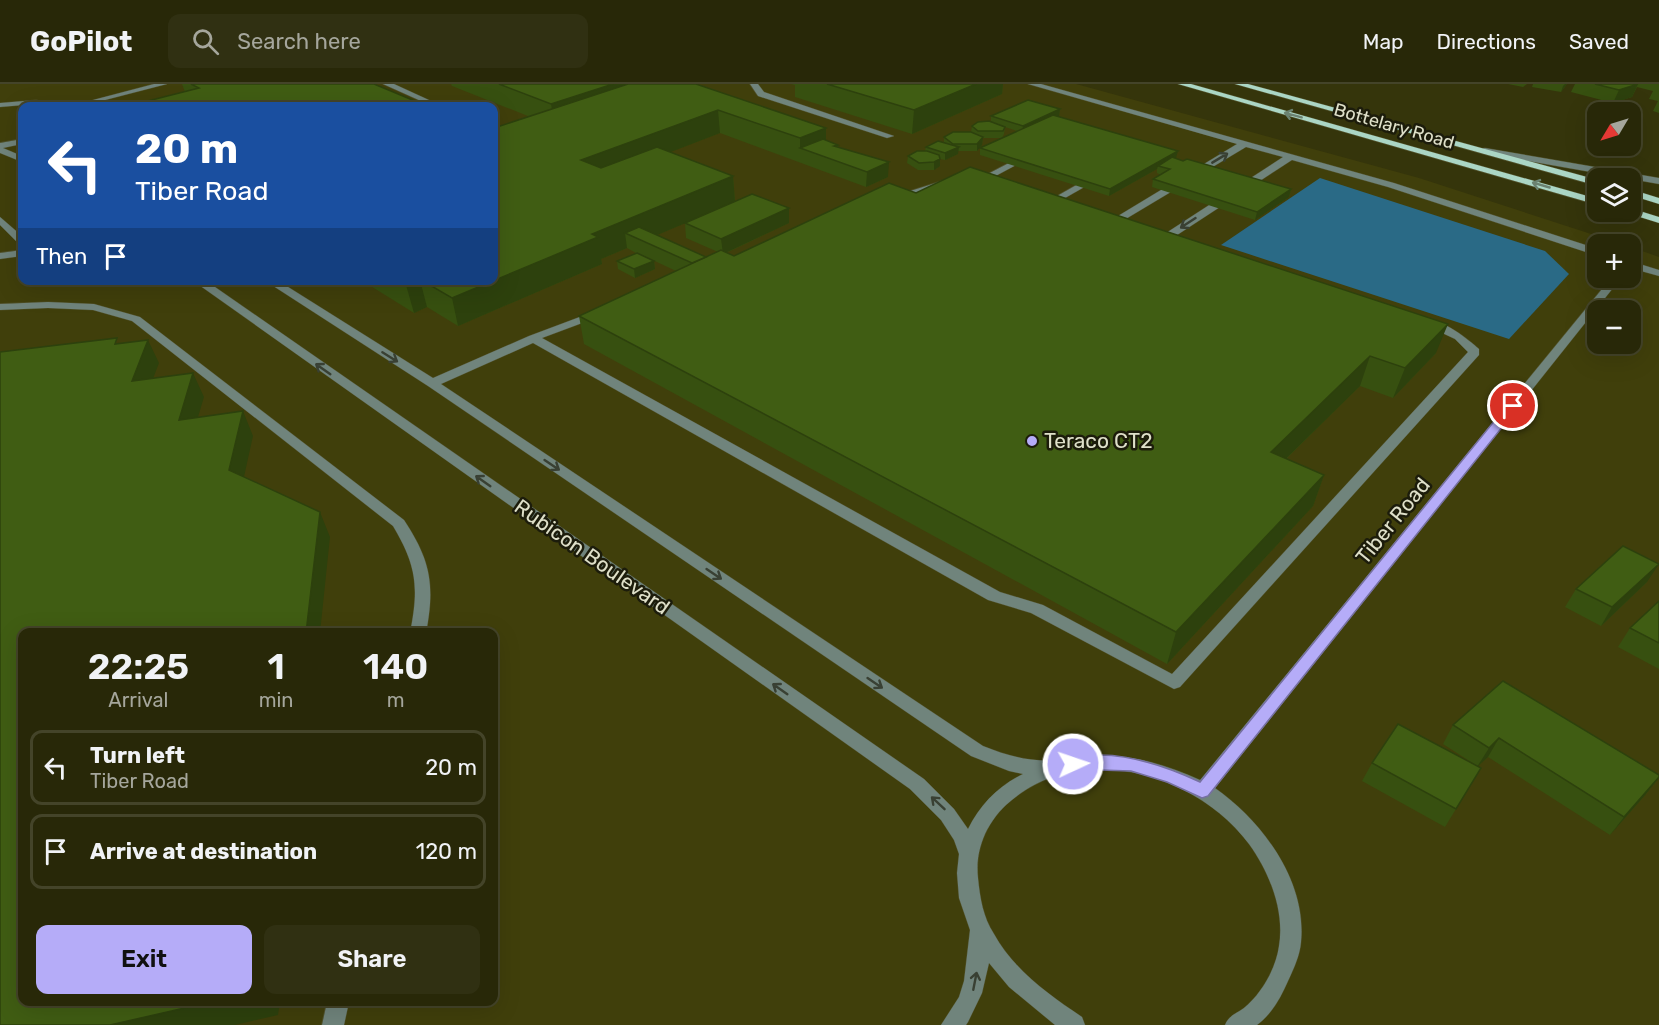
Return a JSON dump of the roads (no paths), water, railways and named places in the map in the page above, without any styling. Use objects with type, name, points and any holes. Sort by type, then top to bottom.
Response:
[{"type":"main road","name":"Bottelary Road","points":[[1182,84],[1587,199]]},
{"type":"main road","name":"Bottelary Road","points":[[1239,84],[1587,180]]},
{"type":"main road","points":[[1641,195],[1659,201]]},
{"type":"main road","points":[[1641,214],[1659,220]]},
{"type":"street","points":[[90,102],[163,84]]},
{"type":"street","points":[[754,84],[761,94],[890,136]]},
{"type":"street","points":[[1032,84],[1391,185],[1587,249]]},
{"type":"street","points":[[393,85],[429,102]]},
{"type":"street","points":[[3,104],[18,103]]},
{"type":"street","points":[[0,148],[18,143]]},
{"type":"street","points":[[1137,227],[1111,219],[1244,144]]},
{"type":"street","points":[[0,148],[18,157]]},
{"type":"street","points":[[1482,150],[1659,181]]},
{"type":"street","points":[[987,177],[1038,152]]},
{"type":"street","points":[[1168,237],[1290,157]]},
{"type":"street","points":[[1075,207],[1049,198],[1105,172]]},
{"type":"street","points":[[879,205],[900,195],[964,177],[987,177],[1009,184]]},
{"type":"street","points":[[0,220],[18,237]]},
{"type":"street","points":[[0,256],[18,254]]},
{"type":"street","points":[[1641,267],[1659,273]]},
{"type":"street","name":"Rubicon Boulevard","points":[[204,285],[917,784],[950,814],[960,829],[968,852]]},
{"type":"street","points":[[277,285],[432,383],[977,751],[1015,766],[1054,767],[1092,762],[1131,765],[1172,777],[1202,791],[1225,806],[1247,827],[1273,865],[1290,908],[1291,951],[1275,990],[1243,1022],[1236,1025]]},
{"type":"street","name":"Tiber Road","points":[[1202,791],[1608,288]]},
{"type":"street","points":[[0,307],[48,304],[94,307],[136,319],[399,524],[420,558],[426,595],[419,628]]},
{"type":"street","points":[[432,383],[533,338],[570,327],[610,308]]},
{"type":"street","points":[[533,338],[994,596],[1037,609],[1173,683],[1475,352],[1458,337],[1410,317]]},
{"type":"street","points":[[1054,767],[1024,779],[1000,797],[981,820],[968,852],[970,903],[980,931],[1006,972],[1044,1006],[1074,1025]]},
{"type":"street","points":[[952,1025],[962,1014],[973,992],[979,963],[980,931]]},
{"type":"street","points":[[333,1025],[337,1006]]},
{"type":"water","points":[[1320,178],[1545,251],[1569,274],[1509,339],[1221,245]]},
{"type":"place","name":"Teraco CT2","points":[[1032,441]]}]
